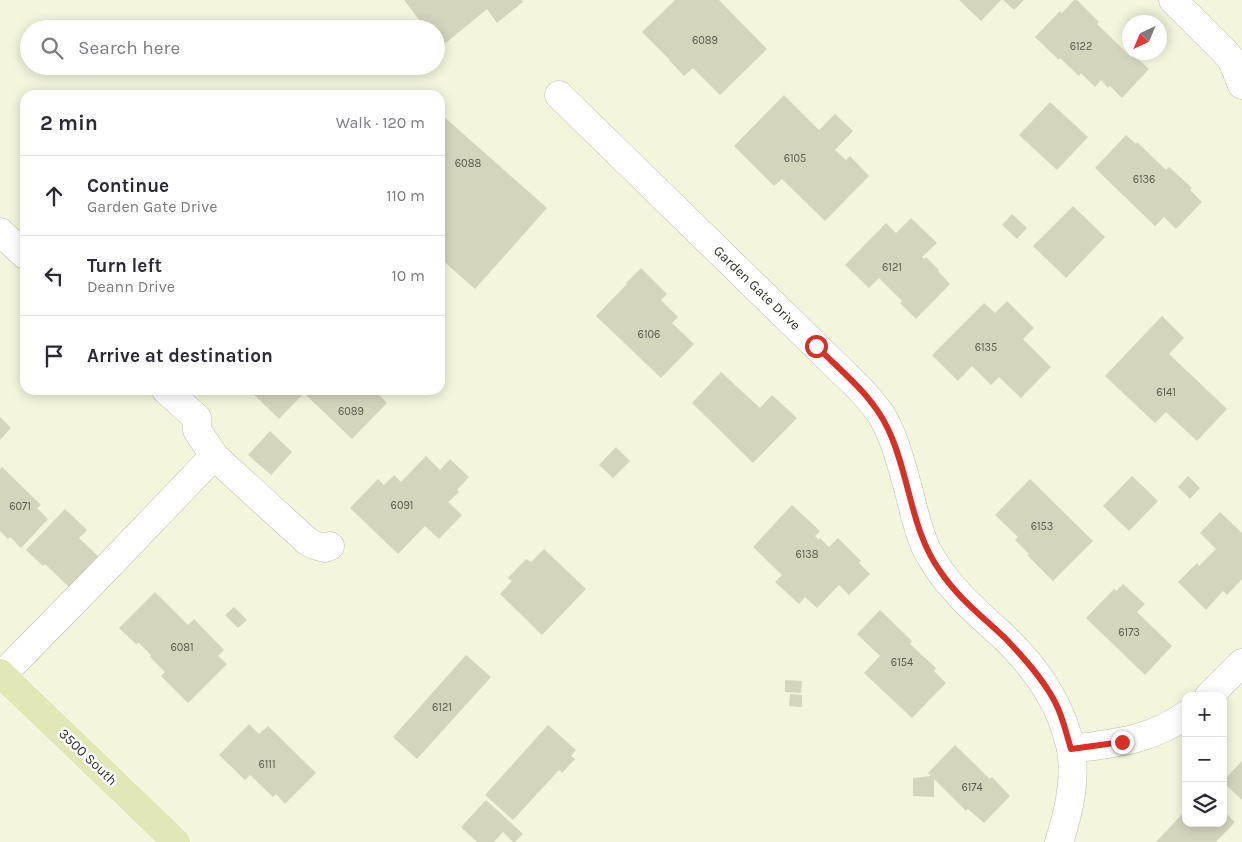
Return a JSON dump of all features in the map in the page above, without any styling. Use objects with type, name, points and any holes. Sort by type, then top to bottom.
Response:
[{"type":"main road","name":"3500 South","points":[[1,674],[176,842]]},
{"type":"street","points":[[1173,0],[1232,60],[1242,85]]},
{"type":"street","name":"Garden Gate Drive","points":[[559,95],[872,401],[889,431],[906,482],[918,527],[940,571],[972,608],[1006,639],[1028,664],[1043,682],[1055,702],[1071,749],[1072,778],[1070,804],[1059,842]]},
{"type":"street","points":[[0,232],[20,250]]},
{"type":"street","points":[[172,395],[197,418],[198,430],[214,456],[307,541],[325,548],[330,546]]},
{"type":"street","points":[[1,674],[99,576],[214,456]]},
{"type":"street","points":[[1213,692],[1242,663]]},
{"type":"street","points":[[1071,749],[1141,738],[1161,730],[1182,717]]},
{"type":"building","points":[[404,0],[522,0],[523,2],[497,23],[487,9],[445,44],[445,20],[419,20]]},
{"type":"building","points":[[675,0],[719,0],[767,49],[720,95],[693,68],[684,76],[642,32]]},
{"type":"building","points":[[959,0],[1001,0],[981,21]]},
{"type":"building","points":[[1003,0],[1024,0],[1014,10]]},
{"type":"building","points":[[1074,0],[1077,0],[1099,22],[1097,24],[1122,48],[1122,60],[1139,60],[1149,69],[1122,98],[1110,86],[1108,88],[1101,80],[1095,87],[1081,73],[1079,76],[1035,37],[1060,11],[1062,13]]},
{"type":"building","points":[[784,95],[819,130],[835,114],[853,131],[835,150],[846,160],[850,156],[869,176],[825,221],[782,179],[774,186],[734,146]]},
{"type":"building","points":[[1050,102],[1088,137],[1057,170],[1019,135]]},
{"type":"building","points":[[445,118],[547,208],[475,289],[445,262]]},
{"type":"building","points":[[1126,135],[1136,144],[1137,142],[1166,170],[1169,167],[1192,188],[1190,190],[1202,202],[1176,229],[1164,217],[1155,226],[1095,168]]},
{"type":"building","points":[[1073,206],[1105,237],[1066,278],[1033,246]]},
{"type":"building","points":[[1012,214],[1027,228],[1017,239],[1002,225]]},
{"type":"building","points":[[911,218],[937,243],[922,257],[924,259],[926,257],[950,284],[916,319],[900,303],[902,301],[879,278],[869,288],[845,265],[886,223],[896,233]]},
{"type":"building","points":[[641,268],[667,294],[661,300],[678,317],[672,323],[694,344],[661,378],[596,316]]},
{"type":"building","points":[[1007,301],[1034,328],[1023,339],[1051,367],[1021,398],[999,377],[991,385],[972,366],[958,381],[932,355],[984,303],[995,313]]},
{"type":"building","points":[[1162,316],[1184,338],[1169,354],[1227,409],[1197,441],[1166,412],[1155,423],[1105,376]]},
{"type":"building","points":[[721,372],[760,408],[772,395],[797,418],[753,463],[692,403]]},
{"type":"building","points":[[254,395],[302,395],[279,419]]},
{"type":"building","points":[[306,395],[379,395],[387,403],[352,439]]},
{"type":"building","points":[[0,417],[11,428],[0,440]]},
{"type":"building","points":[[270,431],[292,452],[271,475],[248,455]]},
{"type":"building","points":[[616,447],[630,461],[613,478],[599,465]]},
{"type":"building","points":[[426,456],[440,470],[450,459],[469,477],[457,490],[459,492],[448,502],[462,515],[439,539],[425,526],[398,554],[350,508],[378,479],[384,485],[394,475],[401,482]]},
{"type":"building","points":[[2,467],[41,505],[37,508],[48,519],[21,548],[10,537],[8,539],[0,531],[0,469]]},
{"type":"building","points":[[1132,476],[1158,501],[1129,531],[1103,506]]},
{"type":"building","points":[[1188,476],[1200,488],[1190,499],[1178,487]]},
{"type":"building","points":[[1030,479],[1093,541],[1053,581],[1015,540],[1018,537],[995,515]]},
{"type":"building","points":[[792,505],[820,531],[815,536],[819,540],[820,538],[829,547],[838,538],[861,561],[859,563],[870,574],[849,595],[839,585],[817,608],[805,597],[799,604],[775,582],[782,575],[753,547]]},
{"type":"building","points":[[65,509],[87,530],[79,538],[100,558],[70,588],[45,564],[43,566],[26,550]]},
{"type":"building","points":[[1220,512],[1242,533],[1242,579],[1227,595],[1223,591],[1206,610],[1178,582],[1197,563],[1199,566],[1216,549],[1200,533]]},
{"type":"building","points":[[544,549],[586,589],[542,635],[500,594],[512,581],[508,578],[526,559],[531,562]]},
{"type":"building","points":[[1123,584],[1145,604],[1137,612],[1172,646],[1145,675],[1086,618],[1114,589],[1116,591]]},
{"type":"building","points":[[155,592],[188,625],[194,619],[224,650],[218,656],[227,664],[188,703],[161,676],[165,672],[150,657],[151,655],[119,628]]},
{"type":"building","points":[[234,607],[247,620],[238,628],[225,615]]},
{"type":"building","points":[[880,610],[912,641],[910,644],[936,668],[934,671],[946,683],[912,718],[864,673],[880,656],[857,634]]},
{"type":"building","points":[[466,655],[491,677],[417,759],[393,737]]},
{"type":"building","points":[[785,680],[802,681],[801,693],[785,692]]},
{"type":"building","points":[[790,694],[802,695],[802,707],[789,706]]},
{"type":"building","points":[[249,724],[259,734],[268,726],[316,773],[285,804],[276,794],[273,797],[250,775],[245,780],[219,755]]},
{"type":"building","points":[[548,725],[576,750],[571,756],[575,759],[562,773],[559,770],[513,820],[485,795]]},
{"type":"building","points":[[955,745],[990,779],[992,777],[1010,796],[984,823],[968,809],[966,811],[934,779],[934,797],[913,796],[913,778],[931,776],[928,773]]},
{"type":"building","points":[[1242,761],[1242,800],[1227,786],[1227,777]]},
{"type":"building","points":[[486,800],[523,834],[515,842],[503,832],[494,842],[477,842],[461,827]]},
{"type":"building","points":[[1182,814],[1182,827],[1227,827],[1227,815],[1235,822],[1216,842],[1156,842]]},
{"type":"route","points":[[816,346],[872,401],[882,416],[896,447],[911,504],[927,549],[940,571],[955,590],[1006,639],[1043,682],[1055,702],[1063,721],[1071,749],[1122,742]]}]
